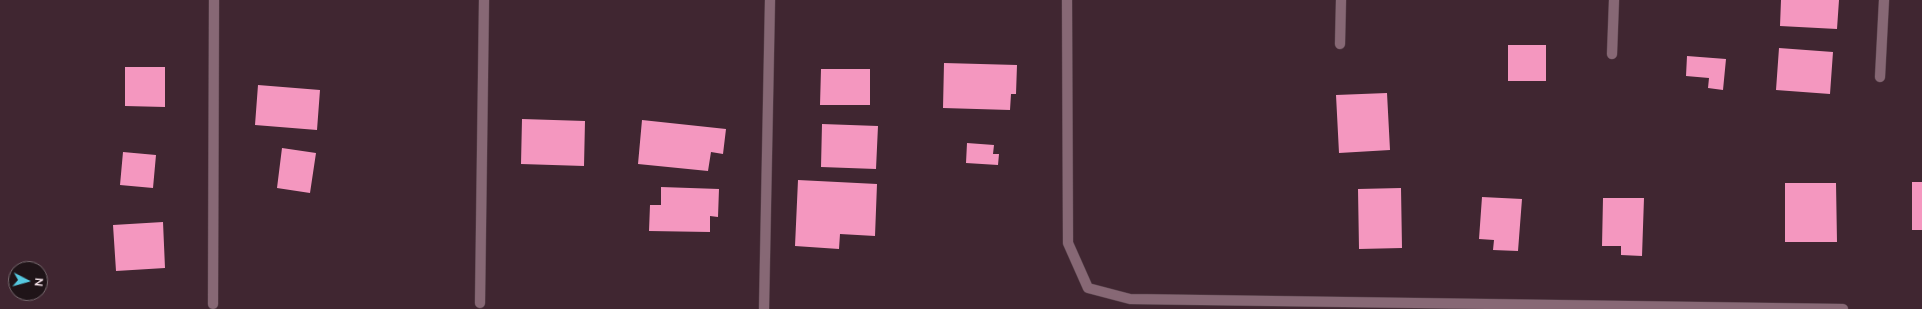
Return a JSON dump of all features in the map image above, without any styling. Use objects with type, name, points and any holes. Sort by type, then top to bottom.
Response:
[{"type":"street","points":[[213,304],[214,0]]},
{"type":"street","points":[[480,303],[484,0]]},
{"type":"street","points":[[764,309],[770,0]]},
{"type":"street","points":[[1066,0],[1068,243],[1088,288],[1130,299],[1844,309]]},
{"type":"street","points":[[1340,44],[1341,0]]},
{"type":"street","points":[[1612,54],[1614,0]]},
{"type":"street","points":[[1880,77],[1884,0]]},
{"type":"building","points":[[1781,0],[1839,0],[1837,29],[1780,26]]},
{"type":"building","points":[[1508,45],[1546,45],[1546,81],[1508,81]]},
{"type":"building","points":[[1779,48],[1833,52],[1830,94],[1776,90]]},
{"type":"building","points":[[1687,56],[1726,59],[1723,90],[1708,88],[1709,78],[1686,76]]},
{"type":"building","points":[[944,63],[1017,65],[1016,94],[1011,94],[1010,110],[943,108]]},
{"type":"building","points":[[125,67],[165,67],[165,107],[125,106]]},
{"type":"building","points":[[821,69],[870,69],[870,105],[820,105]]},
{"type":"building","points":[[258,85],[320,90],[317,130],[255,125]]},
{"type":"building","points":[[1387,93],[1390,150],[1339,153],[1336,95]]},
{"type":"building","points":[[522,119],[585,121],[584,166],[521,164]]},
{"type":"building","points":[[642,120],[726,129],[723,154],[711,152],[708,171],[638,164]]},
{"type":"building","points":[[822,124],[878,126],[876,169],[821,167]]},
{"type":"building","points":[[967,143],[994,145],[993,154],[999,154],[998,165],[966,163]]},
{"type":"building","points":[[282,148],[316,153],[310,193],[277,188]]},
{"type":"building","points":[[123,152],[156,155],[153,188],[120,185]]},
{"type":"building","points":[[798,180],[877,184],[875,236],[840,234],[839,249],[795,246]]},
{"type":"building","points":[[1912,182],[1922,182],[1922,230],[1912,230]]},
{"type":"building","points":[[1785,183],[1836,183],[1837,242],[1785,242]]},
{"type":"building","points":[[661,187],[719,189],[718,217],[710,216],[710,232],[649,231],[650,205],[661,205]]},
{"type":"building","points":[[1401,188],[1402,248],[1359,249],[1358,189]]},
{"type":"building","points":[[1482,197],[1522,199],[1518,251],[1493,250],[1494,240],[1479,239]]},
{"type":"building","points":[[1603,198],[1644,198],[1642,256],[1621,255],[1621,246],[1602,246]]},
{"type":"building","points":[[163,222],[165,268],[116,271],[113,225]]}]
